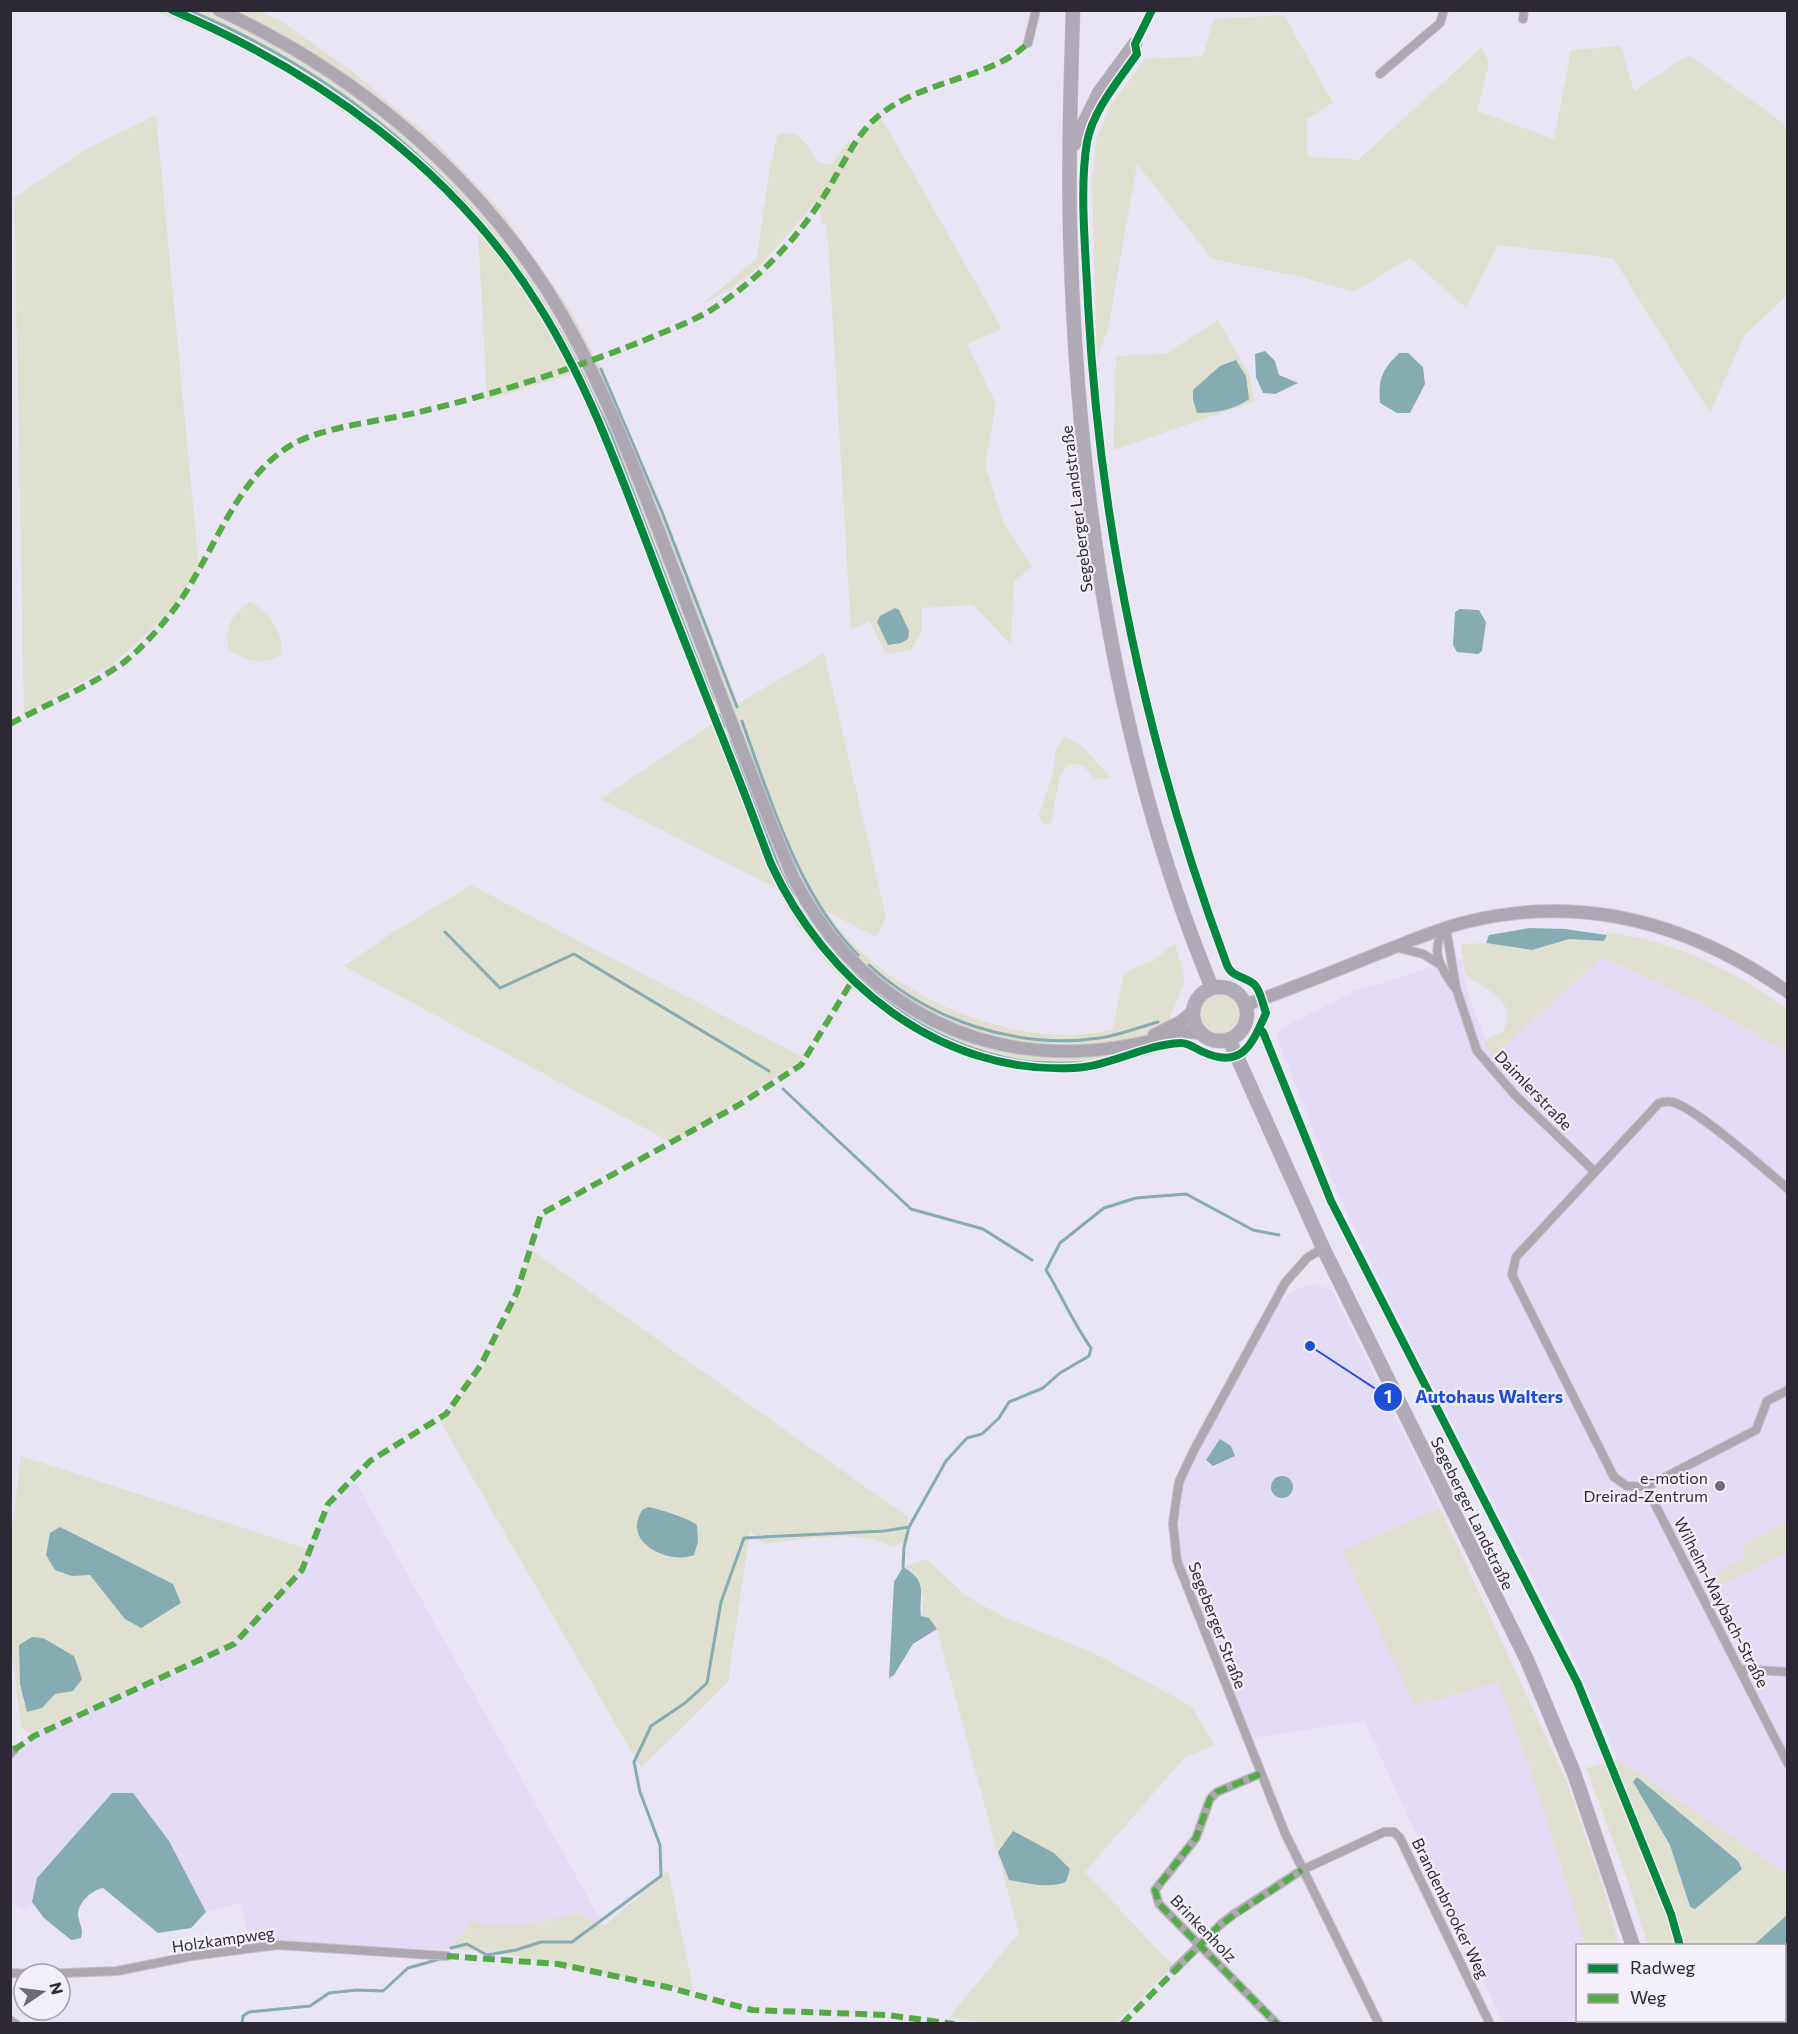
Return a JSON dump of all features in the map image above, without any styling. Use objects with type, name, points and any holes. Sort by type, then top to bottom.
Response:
[{"type":"main road","points":[[219,10],[273,37],[323,66],[405,127],[486,208],[546,289],[588,362],[627,449],[793,877],[815,917],[838,947],[872,981],[915,1012],[983,1040],[1034,1050],[1081,1051],[1145,1040],[1190,1032],[1200,1033],[1214,1040],[1229,1039],[1238,1034],[1245,1024],[1245,1005],[1233,991],[1212,988],[1199,996],[1193,1011],[1182,1021],[1145,1040]]},
{"type":"main road","name":"Segeberger Landstraße","points":[[1073,10],[1070,226],[1082,425],[1107,620],[1135,749],[1155,822],[1194,945],[1212,988]]},
{"type":"main road","points":[[1070,154],[1079,129],[1099,93],[1135,44]]},
{"type":"main road","points":[[1245,1005],[1446,928],[1490,917],[1541,911],[1585,912],[1659,926],[1714,947],[1788,992]]},
{"type":"main road","points":[[1193,1011],[1194,1021],[1200,1033]]},
{"type":"main road","name":"Segeberger Landstraße","points":[[1229,1039],[1323,1248],[1527,1660],[1574,1773],[1632,1944]]},
{"type":"street","points":[[1028,43],[1036,10]]},
{"type":"street","points":[[1135,44],[1152,10]]},
{"type":"street","points":[[1380,74],[1440,23],[1444,10]]},
{"type":"street","points":[[1441,966],[1436,947],[1446,928]]},
{"type":"street","name":"Daimlerstraße","points":[[1446,928],[1456,988],[1477,1051],[1488,1067],[1594,1171]]},
{"type":"street","points":[[1395,947],[1423,954],[1441,966]]},
{"type":"street","name":"Daimlerstraße","points":[[1441,966],[1456,988]]},
{"type":"street","points":[[1788,1189],[1726,1138],[1673,1102],[1659,1103],[1516,1257],[1512,1275],[1614,1477],[1627,1486],[1646,1487],[1756,1430],[1767,1401],[1788,1390]]},
{"type":"street","name":"Segeberger Straße","points":[[1323,1248],[1307,1258],[1285,1283],[1268,1312],[1179,1482],[1173,1524],[1177,1561],[1260,1774],[1302,1870],[1379,2024]]},
{"type":"street","name":"Wilhelm-Maybach-Straße","points":[[1646,1487],[1788,1764]]},
{"type":"street","points":[[1741,1669],[1788,1672]]},
{"type":"street","name":"Brinkenholz","points":[[1260,1774],[1217,1792],[1210,1799],[1196,1838],[1155,1890],[1159,1904],[1277,2024]]},
{"type":"street","name":"Brandenbrooker Weg","points":[[1302,1870],[1384,1832],[1394,1832],[1400,1838],[1490,2024]]},
{"type":"street","points":[[1174,1970],[1221,1924],[1302,1870]]},
{"type":"street","name":"Holzkampweg","points":[[72,1973],[117,1971],[192,1956],[278,1945],[447,1956]]},
{"type":"street","points":[[10,2020],[16,2024]]},
{"type":"shaded area","points":[[155,11],[257,11],[279,20],[352,71],[437,143],[502,212],[571,311],[600,366],[647,475],[737,704],[824,653],[886,917],[876,937],[826,911],[847,937],[872,961],[901,982],[932,1000],[966,1015],[1000,1026],[1034,1033],[1067,1035],[1113,1030],[1123,976],[1129,970],[1154,960],[1175,943],[1185,981],[1170,1017],[1181,1047],[1103,1067],[1072,1071],[1010,1066],[968,1056],[925,1037],[852,989],[826,962],[797,925],[776,888],[601,799],[712,724],[621,489],[572,374],[487,400],[478,230],[441,191],[393,148],[301,81],[254,51]]},
{"type":"shaded area","points":[[1284,15],[1333,103],[1307,119],[1307,156],[1358,160],[1482,47],[1489,63],[1477,111],[1554,139],[1571,50],[1621,46],[1634,91],[1689,55],[1783,123],[1788,136],[1787,295],[1744,336],[1710,413],[1613,258],[1498,245],[1466,308],[1410,258],[1353,292],[1302,277],[1212,259],[1137,164],[1108,329],[1097,358],[1092,183],[1096,140],[1110,106],[1145,59],[1203,56],[1214,19]]},
{"type":"shaded area","points":[[156,115],[199,568],[171,611],[112,665],[24,714],[14,198],[87,149]]},
{"type":"shaded area","points":[[877,116],[885,124],[1002,329],[967,344],[996,404],[985,465],[1004,524],[1032,566],[1014,582],[1011,645],[973,605],[922,608],[921,633],[911,650],[886,654],[869,621],[851,630],[828,242],[825,221],[822,224],[818,200],[759,267],[730,289],[701,305],[757,258],[769,172],[778,133],[786,132],[798,136],[819,163],[831,165],[848,141],[855,142]]},
{"type":"shaded area","points":[[1218,320],[1250,376],[1254,402],[1113,450],[1116,356],[1165,354]]},
{"type":"shaded area","points":[[1265,351],[1275,361],[1279,375],[1298,383],[1275,394],[1263,393],[1256,377],[1255,354]]},
{"type":"shaded area","points":[[1399,353],[1408,353],[1423,367],[1425,384],[1410,413],[1397,413],[1380,403],[1382,375]]},
{"type":"shaded area","points":[[1236,360],[1246,376],[1249,399],[1224,410],[1197,413],[1193,390],[1220,366]]},
{"type":"shaded area","points":[[250,601],[268,616],[277,629],[282,653],[275,658],[255,661],[241,657],[228,649],[227,641],[231,621]]},
{"type":"shaded area","points":[[895,608],[899,610],[909,631],[908,639],[901,643],[888,645],[877,622],[880,616]]},
{"type":"shaded area","points":[[1460,609],[1479,610],[1486,622],[1482,651],[1478,654],[1457,652],[1453,645],[1455,612]]},
{"type":"shaded area","points":[[1065,736],[1084,748],[1111,778],[1095,779],[1082,765],[1070,764],[1060,775],[1051,823],[1043,825],[1038,816],[1053,774],[1056,748]]},
{"type":"shaded area","points":[[471,885],[805,1058],[672,1143],[344,966],[395,931]]},
{"type":"shaded area","points":[[1530,928],[1565,929],[1607,935],[1604,941],[1569,939],[1532,950],[1486,943],[1489,935]]},
{"type":"shaded area","points":[[1607,932],[1656,942],[1702,959],[1746,981],[1767,995],[1787,1009],[1787,1052],[1697,1001],[1602,958],[1492,1057],[1484,1041],[1503,1031],[1507,1011],[1498,996],[1465,974],[1461,945],[1486,943],[1532,950],[1569,939],[1604,941]]},
{"type":"shaded area","points":[[1461,958],[1466,988],[1492,1056],[1602,958],[1697,1001],[1787,1052],[1787,1522],[1741,1545],[1747,1556],[1701,1581],[1709,1592],[1787,1552],[1787,1874],[1618,1759],[1573,1657],[1392,1306],[1337,1193],[1276,1034],[1283,1027],[1355,991]]},
{"type":"shaded area","points":[[1220,994],[1234,1000],[1240,1014],[1234,1028],[1220,1034],[1206,1028],[1200,1014],[1206,1000]]},
{"type":"shaded area","points":[[530,1249],[908,1517],[909,1540],[890,1547],[878,1541],[847,1537],[811,1538],[764,1544],[750,1530],[728,1682],[641,1768],[441,1423],[486,1363],[520,1291]]},
{"type":"shaded area","points":[[1316,1284],[1332,1290],[1440,1508],[1342,1552],[1498,1681],[1536,1786],[1585,1944],[1576,1944],[1576,2022],[1607,2023],[1503,2023],[1364,1721],[1253,1738],[1239,1715],[1179,1566],[1174,1523],[1181,1483],[1280,1302],[1298,1288]]},
{"type":"shaded area","points":[[1220,1439],[1231,1446],[1235,1456],[1213,1466],[1206,1460]]},
{"type":"shaded area","points":[[21,1456],[308,1549],[302,1569],[232,1642],[30,1734],[21,1727],[10,1639],[10,1544]]},
{"type":"shaded area","points":[[1282,1476],[1290,1479],[1293,1487],[1290,1495],[1282,1498],[1274,1495],[1271,1487],[1274,1479]]},
{"type":"shaded area","points":[[354,1479],[604,1926],[577,1913],[541,1922],[499,1927],[472,1921],[448,1949],[279,1945],[250,1947],[241,1903],[206,1912],[169,1841],[112,1793],[37,1877],[32,1902],[25,1911],[11,1900],[10,1749],[302,1569],[308,1549],[329,1507]]},
{"type":"shaded area","points":[[648,1507],[681,1517],[697,1525],[698,1542],[694,1555],[669,1556],[651,1549],[644,1543],[639,1536],[637,1524],[642,1510]]},
{"type":"shaded area","points":[[1440,1508],[1566,1780],[1603,1886],[1619,1944],[1585,1944],[1536,1786],[1498,1682],[1415,1706],[1342,1551]]},
{"type":"shaded area","points":[[1787,1522],[1787,1552],[1708,1592],[1701,1581],[1746,1557],[1741,1545]]},
{"type":"shaded area","points":[[60,1527],[173,1584],[181,1603],[141,1628],[125,1619],[90,1575],[72,1576],[55,1570],[46,1555],[50,1533]]},
{"type":"shaded area","points":[[927,1559],[966,1596],[1006,1618],[1096,1654],[1191,1706],[1215,1745],[1185,1757],[1085,1872],[1173,1966],[1116,2023],[989,2024],[949,2017],[1019,1933],[937,1629],[929,1618],[922,1616],[924,1597],[912,1572],[903,1567]]},
{"type":"shaded area","points":[[903,1567],[917,1578],[920,1584],[921,1616],[929,1618],[937,1629],[913,1644],[894,1675],[889,1678],[894,1582]]},
{"type":"shaded area","points":[[32,1637],[43,1638],[74,1656],[82,1679],[73,1691],[55,1694],[42,1708],[27,1712],[20,1684],[19,1645]]},
{"type":"shaded area","points":[[1618,1759],[1787,1874],[1787,2023],[1607,2023],[1786,2022],[1786,1944],[1648,1944],[1626,1876],[1586,1768]],"holes":[[[1637,1777],[1738,1861],[1742,1869],[1689,1907],[1670,1845],[1633,1783]]]},
{"type":"shaded area","points":[[1637,1777],[1738,1861],[1742,1869],[1695,1909],[1690,1907],[1670,1845],[1633,1782]]},
{"type":"shaded area","points":[[112,1793],[133,1793],[169,1841],[206,1912],[191,1928],[158,1933],[103,1888],[90,1894],[83,1901],[78,1915],[82,1935],[81,1938],[71,1940],[44,1918],[32,1902],[37,1878]]},
{"type":"shaded area","points":[[1013,1831],[1054,1853],[1070,1869],[1066,1882],[1045,1885],[1009,1880],[998,1852]]},
{"type":"shaded area","points":[[668,1871],[694,1992],[494,1952],[448,1949],[472,1921],[512,1925],[550,1920],[577,1913],[604,1926]]},
{"type":"shaded area","points":[[1787,1915],[1788,1992],[1786,1993],[1786,1944],[1755,1944]]},
{"type":"waterway","points":[[188,10],[249,38],[307,71],[362,109],[413,151],[460,197],[503,248],[541,302],[575,360]]},
{"type":"waterway","points":[[601,369],[662,512],[737,707]]},
{"type":"waterway","points":[[580,370],[611,435],[713,701]]},
{"type":"waterway","points":[[719,715],[724,727]]},
{"type":"waterway","points":[[742,721],[775,813],[803,876],[837,932],[858,955]]},
{"type":"waterway","points":[[729,741],[781,873],[793,896]]},
{"type":"waterway","points":[[800,909],[820,937],[868,987],[895,1008],[924,1026],[988,1053],[1022,1061],[1091,1063]]},
{"type":"waterway","points":[[445,932],[500,988],[574,954],[769,1071]]},
{"type":"waterway","points":[[869,965],[893,985],[919,1002],[947,1016],[1007,1035],[1038,1040],[1069,1041],[1100,1038],[1158,1022]]},
{"type":"waterway","points":[[783,1089],[911,1209],[983,1229],[1032,1260]]},
{"type":"waterway","points":[[903,1567],[904,1547],[909,1527],[946,1461],[967,1438],[982,1434],[999,1418],[1009,1402],[1043,1388],[1060,1373],[1089,1356],[1091,1348],[1046,1270],[1060,1243],[1104,1208],[1136,1198],[1186,1194],[1253,1230],[1279,1235]]},
{"type":"waterway","points":[[451,1948],[467,1944],[487,1955],[516,1950],[541,1942],[572,1942],[661,1876],[660,1845],[640,1792],[634,1762],[651,1726],[685,1703],[707,1683],[721,1602],[744,1538],[884,1531],[909,1527]]},
{"type":"waterway","points":[[242,2024],[243,2016],[249,2012],[310,2006],[329,1993],[357,1990],[383,1991],[408,1968],[440,1959]]},
{"type":"marked path","points":[[10,724],[96,680],[123,663],[141,647],[184,596],[224,523],[255,477],[273,458],[295,443],[323,432],[448,405],[534,380],[617,351],[703,315],[749,282],[789,243],[822,199],[860,136],[875,119],[892,106],[912,96],[995,65],[1028,43]]},
{"type":"marked path","points":[[14,1750],[34,1736],[234,1644],[302,1570],[328,1504],[370,1461],[446,1414],[481,1365],[517,1292],[541,1214],[737,1106],[801,1065],[852,981]]},
{"type":"marked path","points":[[1260,1774],[1217,1792],[1210,1799],[1196,1838],[1155,1890],[1159,1904],[1277,2024]]},
{"type":"marked path","points":[[1122,2024],[1221,1924],[1302,1870]]},
{"type":"marked path","points":[[447,1956],[558,1964],[667,1987],[752,2010],[887,2015],[954,2024]]},
{"type":"cycle path","points":[[172,10],[279,63],[330,95],[378,130],[424,168],[505,256],[539,306],[586,394],[625,487],[771,864],[794,907],[822,946],[855,982],[892,1012],[933,1037],[977,1056],[1024,1066],[1074,1068],[1101,1064],[1153,1047],[1180,1043],[1188,1044],[1215,1056],[1226,1058],[1235,1056],[1249,1045],[1266,1013],[1255,985],[1236,975],[1227,965],[1199,885],[1151,722],[1116,556],[1094,388],[1084,222],[1087,142],[1101,107],[1137,54],[1135,44],[1152,10]]},
{"type":"cycle path","points":[[1259,1029],[1263,1032],[1331,1201],[1578,1684],[1671,1914],[1679,1944]]},
{"type":"place","name":"Autohaus Walters","points":[[1310,1346]]},
{"type":"place","name":"e-motion Dreirad-Zentrum","points":[[1720,1486]]}]
